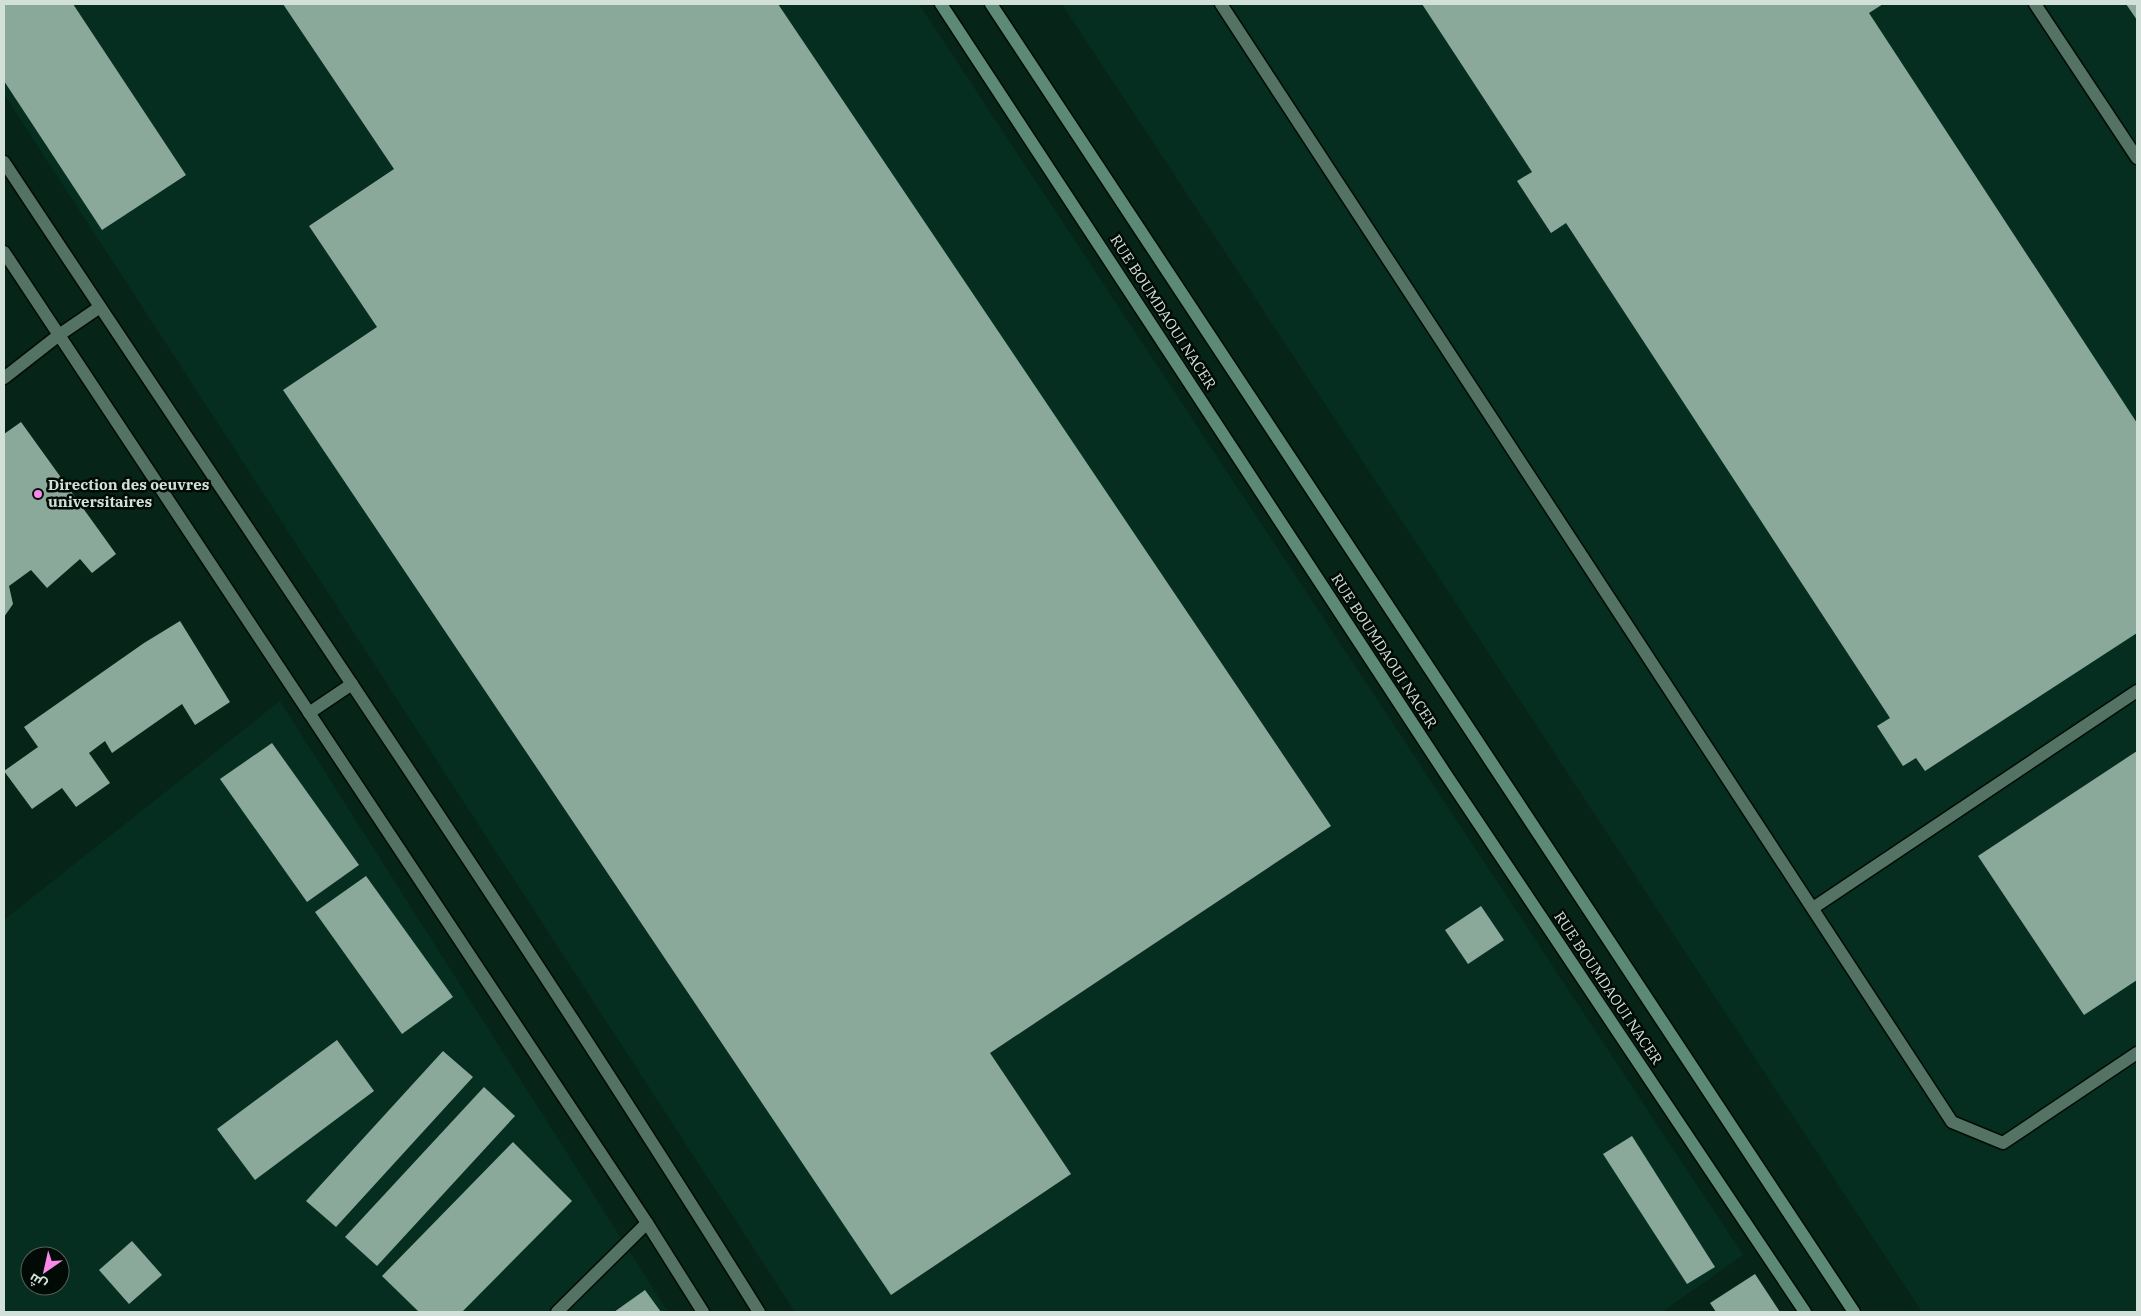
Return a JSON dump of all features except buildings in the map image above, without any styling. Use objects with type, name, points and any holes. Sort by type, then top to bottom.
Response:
[{"type":"street","name":"RUE BOUMDAOUI NACER","points":[[941,4],[1440,764],[1805,1312]]},
{"type":"street","name":"RUE BOUMDAOUI NACER","points":[[990,4],[1854,1312]]},
{"type":"street","points":[[1221,4],[1952,1122],[2003,1143],[2137,1053]]},
{"type":"street","points":[[2034,4],[2137,158]]},
{"type":"street","points":[[4,162],[352,684],[697,1213],[759,1312]]},
{"type":"street","points":[[4,252],[647,1223],[703,1312]]},
{"type":"street","points":[[4,378],[59,335],[100,307]]},
{"type":"street","points":[[309,713],[352,684]]},
{"type":"street","points":[[1813,908],[2137,691]]},
{"type":"street","points":[[557,1312],[647,1223]]},
{"type":"shaded area","points":[[4,4],[919,4],[1743,1255],[1662,1312],[795,1312],[4,94]]},
{"type":"shaded area","points":[[1062,4],[2137,4],[2137,1312],[1922,1312]]},
{"type":"shaded area","points":[[280,701],[668,1312],[4,1312],[4,920]]},
{"type":"place","name":"Direction des oeuvres universitaires","points":[[38,494]]}]
